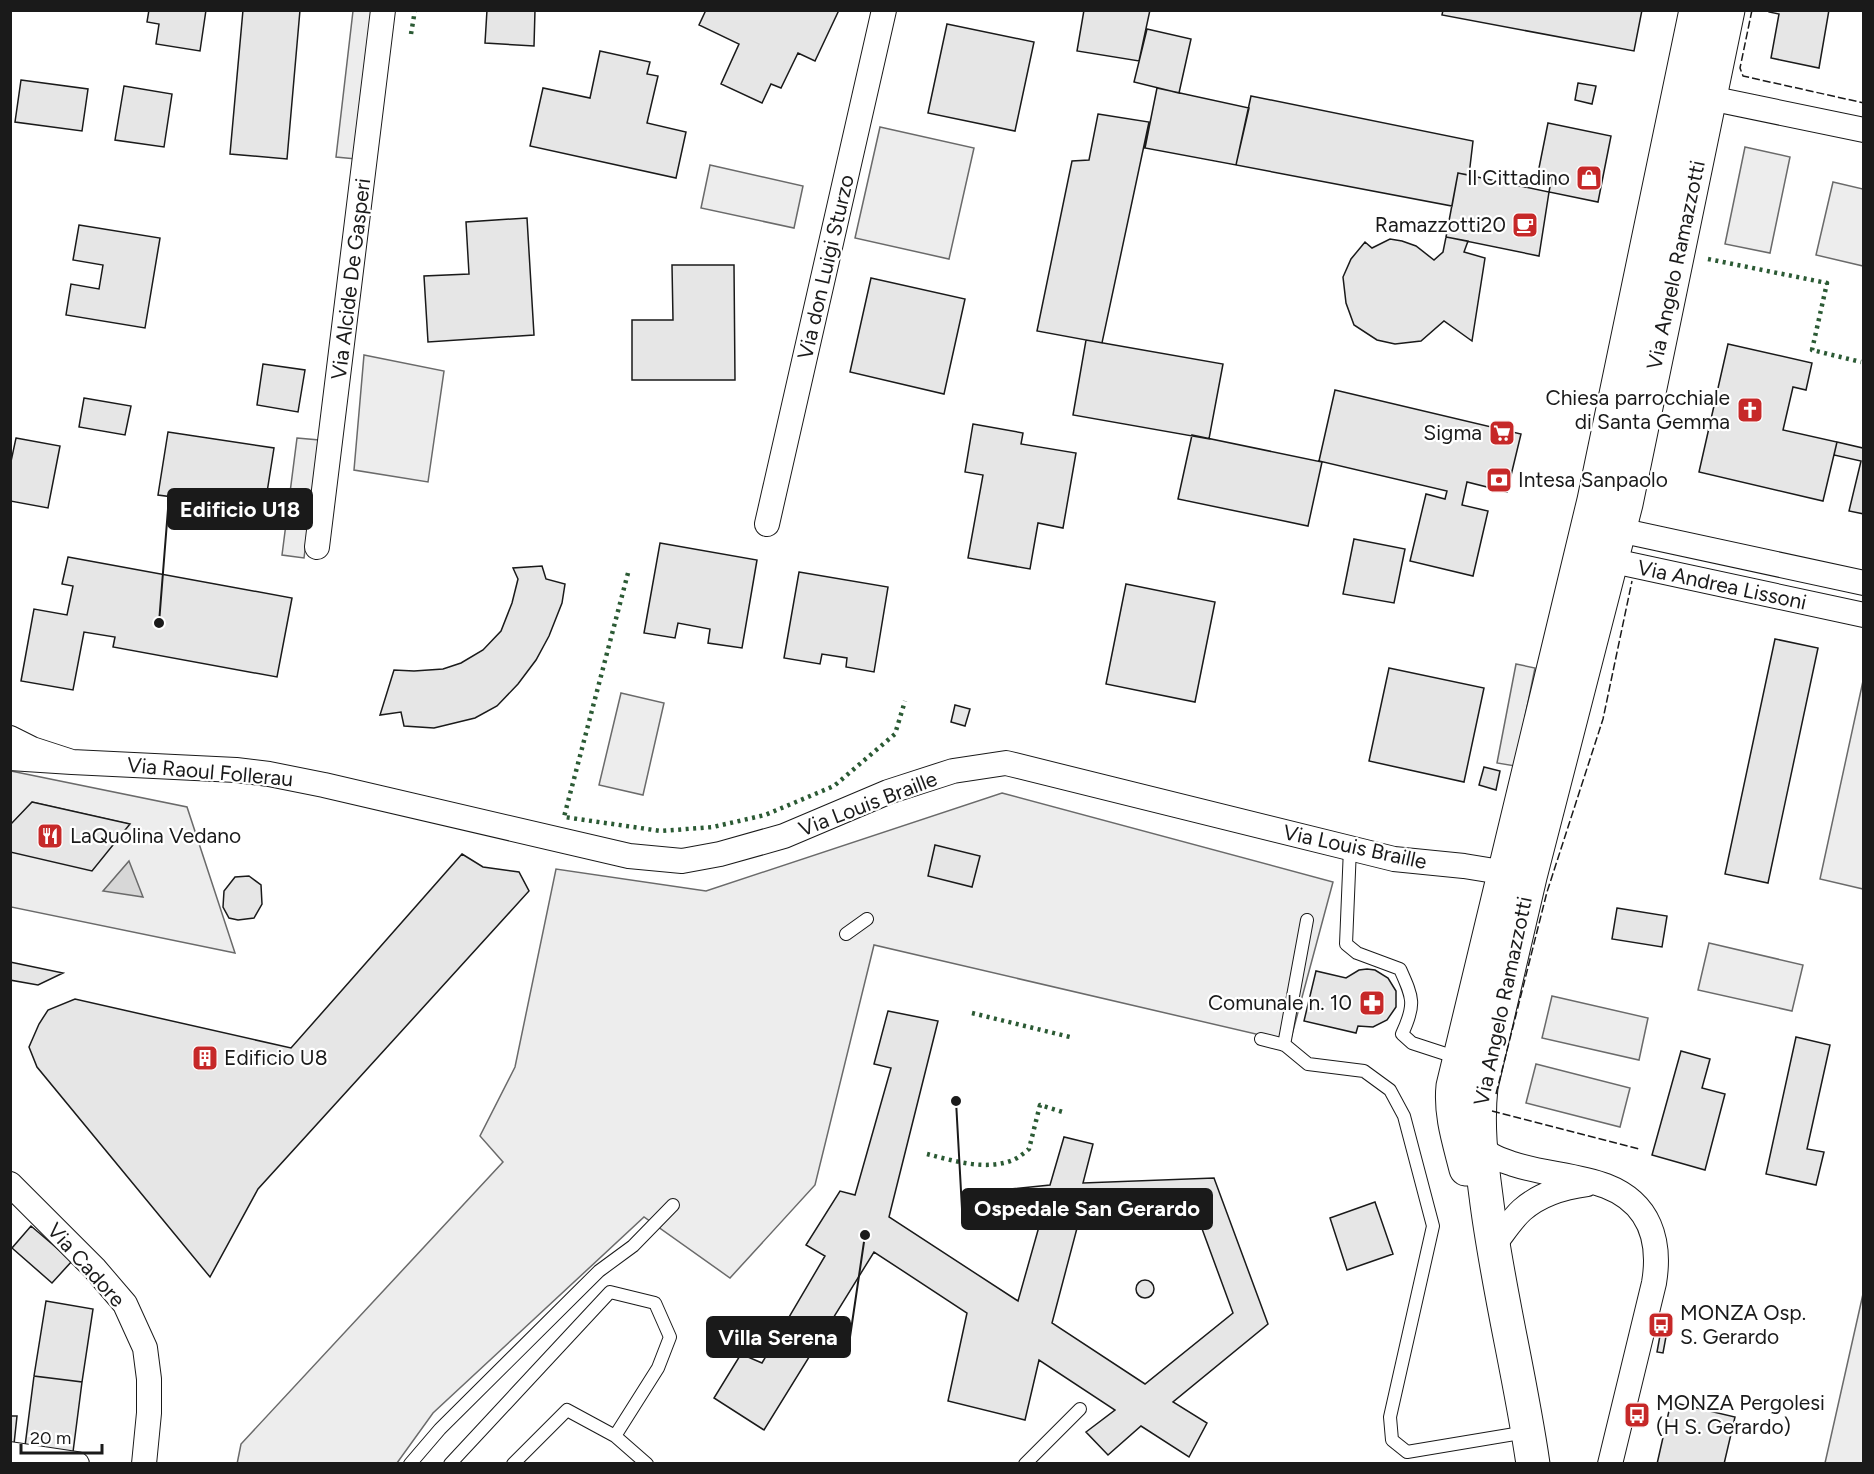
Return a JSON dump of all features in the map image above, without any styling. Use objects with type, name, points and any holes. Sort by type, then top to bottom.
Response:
[{"type":"street","name":"Via Alcide De Gasperi","points":[[317,547],[383,10]]},
{"type":"street","name":"Via don Luigi Sturzo","points":[[767,524],[884,10]]},
{"type":"street","name":"Via Angelo Ramazzotti","points":[[1492,1247],[1467,1171],[1451,1101],[1459,1058],[1516,875],[1604,549],[1695,95],[1696,10]]},
{"type":"street","name":"Via Angelo Ramazzotti","points":[[1604,549],[1588,524],[1695,95],[1728,10]]},
{"type":"street","points":[[1695,95],[1863,130]]},
{"type":"street","name":"Via Andrea Lissoni","points":[[1604,549],[1863,583]]},
{"type":"street","name":"Via Andrea Lissoni","points":[[1604,549],[1863,615]]},
{"type":"street","name":"Via Raoul Follerau","points":[[10,738],[32,749],[72,762]]},
{"type":"street","name":"Via Raoul Follerau","points":[[10,758],[236,770],[269,774],[381,799]]},
{"type":"street","name":"Via Louis Braille","points":[[381,799],[629,856],[682,861],[720,854],[784,836],[888,792],[942,775],[1006,763],[1394,859],[1464,866],[1516,875]]},
{"type":"street","name":"Via Angelo Ramazzotti","points":[[1492,1247],[1479,1143],[1478,1114],[1516,875]]},
{"type":"street","points":[[1479,1143],[1485,1151],[1497,1159],[1539,1172],[1595,1182],[1618,1192],[1637,1207],[1652,1229],[1657,1254],[1654,1283],[1610,1464]]},
{"type":"street","points":[[1533,1464],[1492,1247],[1521,1210],[1554,1192],[1595,1182]]},
{"type":"street","name":"Via Cadore","points":[[10,1184],[95,1269],[125,1304],[145,1348],[149,1379],[149,1413],[144,1464]]},
{"type":"street","points":[[10,1454],[77,1464]]},
{"type":"lane","points":[[1350,848],[1346,944],[1357,952],[1400,969],[1411,995],[1412,1014],[1402,1034],[1412,1043],[1459,1058]]},
{"type":"lane","points":[[846,934],[867,919]]},
{"type":"lane","points":[[1284,1045],[1307,920]]},
{"type":"lane","points":[[1261,1040],[1284,1045],[1308,1064],[1364,1071],[1389,1090],[1404,1116],[1433,1226],[1390,1417],[1392,1440],[1407,1452],[1528,1432]]},
{"type":"lane","points":[[410,1464],[440,1429],[599,1271],[633,1246],[673,1205]]},
{"type":"lane","points":[[450,1464],[610,1292],[655,1304],[670,1337],[658,1368],[615,1436]]},
{"type":"lane","points":[[1025,1464],[1080,1409]]},
{"type":"lane","points":[[513,1464],[567,1410],[615,1436],[647,1464]]},
{"type":"shaded area","points":[[353,11],[374,11],[356,159],[336,157]]},
{"type":"shaded area","points":[[880,127],[974,148],[949,259],[855,238]]},
{"type":"shaded area","points":[[1745,147],[1790,157],[1770,253],[1725,244]]},
{"type":"shaded area","points":[[710,165],[803,186],[794,228],[701,208]]},
{"type":"shaded area","points":[[1833,182],[1863,189],[1863,266],[1816,255]]},
{"type":"shaded area","points":[[364,355],[444,371],[428,482],[354,470]]},
{"type":"shaded area","points":[[297,438],[319,440],[304,558],[282,555]]},
{"type":"shaded area","points":[[1516,664],[1535,668],[1515,766],[1497,763]]},
{"type":"shaded area","points":[[1863,681],[1863,889],[1820,879]]},
{"type":"shaded area","points":[[621,693],[664,703],[643,795],[599,785]]},
{"type":"shaded area","points":[[11,771],[187,807],[235,953],[11,907],[11,852],[129,824],[32,802],[11,825]]},
{"type":"shaded area","points":[[1002,793],[1333,882],[1290,1042],[874,945],[815,1185],[730,1278],[644,1217],[433,1413],[397,1463],[237,1464],[241,1444],[503,1162],[480,1136],[515,1067],[556,869],[706,891]]},
{"type":"shaded area","points":[[129,861],[143,897],[103,891]]},
{"type":"shaded area","points":[[1709,943],[1803,965],[1792,1011],[1698,990]]},
{"type":"shaded area","points":[[1552,996],[1648,1018],[1639,1060],[1542,1038]]},
{"type":"shaded area","points":[[1536,1064],[1630,1088],[1620,1127],[1526,1103]]},
{"type":"shaded area","points":[[1863,1294],[1863,1463],[1825,1463]]},
{"type":"building","points":[[149,10],[206,10],[200,51],[156,44],[159,24],[147,22]]},
{"type":"building","points":[[243,10],[300,10],[287,159],[230,154]]},
{"type":"building","points":[[487,10],[535,10],[534,46],[485,43]]},
{"type":"building","points":[[706,10],[839,10],[815,61],[798,53],[781,88],[771,84],[762,103],[721,84],[739,44],[699,25]]},
{"type":"building","points":[[1084,10],[1150,10],[1139,61],[1077,51]]},
{"type":"building","points":[[1443,10],[1642,10],[1634,51],[1442,15]]},
{"type":"building","points":[[1769,10],[1829,10],[1819,68],[1771,58],[1779,14],[1769,12]]},
{"type":"building","points":[[947,24],[1034,42],[1015,131],[928,113]]},
{"type":"building","points":[[1147,29],[1191,39],[1179,93],[1134,82]]},
{"type":"building","points":[[600,51],[650,62],[647,74],[658,76],[647,123],[686,132],[676,178],[530,146],[543,88],[590,98]]},
{"type":"building","points":[[21,80],[88,89],[82,131],[15,122]]},
{"type":"building","points":[[1578,83],[1596,86],[1592,104],[1575,100]]},
{"type":"building","points":[[124,86],[172,94],[164,147],[115,140]]},
{"type":"building","points":[[1157,88],[1249,108],[1236,165],[1145,148]]},
{"type":"building","points":[[1251,96],[1473,141],[1469,175],[1458,173],[1452,206],[1236,165]]},
{"type":"building","points":[[1098,114],[1149,122],[1102,343],[1037,331],[1072,161],[1089,160]]},
{"type":"building","points":[[1548,123],[1611,136],[1598,202],[1549,192],[1552,176],[1538,173]]},
{"type":"building","points":[[1458,173],[1549,192],[1539,256],[1446,237]]},
{"type":"building","points":[[527,218],[534,335],[428,342],[424,276],[469,274],[466,222]]},
{"type":"building","points":[[79,225],[160,238],[145,328],[66,315],[71,284],[99,289],[103,265],[73,260]]},
{"type":"building","points":[[1446,237],[1468,241],[1464,252],[1485,258],[1472,341],[1444,321],[1421,341],[1395,344],[1377,340],[1354,325],[1346,303],[1343,277],[1351,259],[1365,242],[1372,248],[1390,239],[1402,241],[1416,246],[1434,260],[1443,252]]},
{"type":"building","points":[[672,265],[734,265],[735,380],[632,380],[632,320],[673,320]]},
{"type":"building","points":[[871,278],[965,299],[944,394],[850,372]]},
{"type":"building","points":[[1086,340],[1223,364],[1209,439],[1073,415]]},
{"type":"building","name":"Chiesa parrocchiale di Santa Gemma","points":[[1728,344],[1812,363],[1806,390],[1793,387],[1783,430],[1837,442],[1823,501],[1699,472]]},
{"type":"building","points":[[263,364],[305,370],[298,412],[257,405]]},
{"type":"building","points":[[1335,390],[1521,434],[1507,492],[1467,482],[1462,505],[1488,511],[1473,576],[1410,561],[1426,494],[1445,499],[1447,491],[1319,461]]},
{"type":"building","points":[[84,398],[131,406],[125,435],[79,427]]},
{"type":"building","points":[[973,424],[1023,433],[1021,444],[1076,453],[1063,528],[1038,523],[1030,569],[968,558],[983,475],[965,472]]},
{"type":"building","points":[[168,432],[274,448],[262,524],[210,516],[211,502],[158,495]]},
{"type":"building","points":[[1192,435],[1322,462],[1308,526],[1178,499]]},
{"type":"building","points":[[16,438],[60,446],[48,508],[10,501],[10,466]]},
{"type":"building","points":[[1837,442],[1863,448],[1864,445],[1864,514],[1849,511],[1861,461],[1834,455]]},
{"type":"building","points":[[1354,539],[1405,549],[1394,603],[1343,594]]},
{"type":"building","points":[[660,543],[757,560],[742,648],[708,643],[710,629],[678,623],[675,638],[644,633]]},
{"type":"building","points":[[68,557],[292,598],[277,677],[113,647],[115,637],[84,632],[73,690],[21,681],[34,609],[67,615],[73,586],[62,584]]},
{"type":"building","points":[[542,566],[546,579],[565,584],[562,603],[549,636],[536,660],[497,706],[475,718],[434,728],[404,726],[401,712],[380,715],[394,670],[443,669],[461,663],[483,650],[501,631],[512,603],[518,579],[513,568]]},
{"type":"building","points":[[799,572],[888,587],[874,672],[846,667],[847,658],[822,654],[820,664],[784,658]]},
{"type":"building","points":[[1126,584],[1215,602],[1195,702],[1106,684]]},
{"type":"building","points":[[1775,639],[1818,648],[1768,883],[1725,874]]},
{"type":"building","points":[[1389,668],[1484,688],[1464,782],[1369,761]]},
{"type":"building","points":[[955,705],[970,709],[965,726],[951,722]]},
{"type":"building","points":[[1484,767],[1500,771],[1496,790],[1479,785]]},
{"type":"building","points":[[32,802],[130,824],[92,871],[10,852],[10,825]]},
{"type":"building","points":[[935,845],[980,856],[972,887],[928,876]]},
{"type":"building","name":"Edificio U8","points":[[462,854],[483,867],[519,872],[529,891],[258,1189],[210,1277],[37,1067],[29,1047],[39,1024],[48,1010],[75,999],[291,1048]]},
{"type":"building","points":[[249,876],[261,885],[262,904],[254,918],[238,920],[229,918],[223,907],[224,891],[235,877]]},
{"type":"building","points":[[1617,908],[1667,916],[1662,947],[1612,939]]},
{"type":"building","points":[[10,962],[63,973],[38,985],[10,980]]},
{"type":"building","points":[[1359,970],[1375,970],[1388,978],[1396,991],[1396,1007],[1387,1020],[1373,1027],[1358,1026],[1356,1033],[1304,1021],[1316,971],[1346,978]]},
{"type":"building","points":[[888,1011],[938,1021],[889,1217],[1018,1301],[1042,1216],[1001,1219],[1000,1190],[1050,1185],[1064,1137],[1093,1144],[1083,1183],[1214,1178],[1268,1324],[1173,1402],[1207,1423],[1189,1457],[1141,1426],[1108,1455],[1086,1432],[1115,1410],[1039,1360],[1025,1420],[948,1401],[967,1313],[874,1252],[764,1430],[714,1398],[741,1354],[762,1363],[825,1256],[806,1245],[840,1191],[855,1195],[891,1068],[874,1064]],"holes":[[[1194,1207],[1233,1313],[1145,1384],[1052,1323],[1081,1213]]]},
{"type":"building","points":[[1796,1037],[1830,1045],[1807,1149],[1824,1152],[1816,1185],[1766,1174]]},
{"type":"building","points":[[1681,1051],[1710,1059],[1702,1088],[1725,1094],[1705,1170],[1652,1155]]},
{"type":"building","points":[[1375,1202],[1393,1254],[1347,1270],[1330,1218]]},
{"type":"building","points":[[31,1226],[72,1261],[52,1283],[12,1248]]},
{"type":"building","points":[[1141,1280],[1149,1280],[1154,1285],[1152,1296],[1141,1298],[1136,1293],[1136,1285]]},
{"type":"building","points":[[46,1301],[93,1309],[82,1382],[34,1376]]},
{"type":"building","points":[[1661,1330],[1667,1331],[1663,1353],[1657,1352]]},
{"type":"building","points":[[34,1376],[82,1382],[73,1452],[25,1446]]},
{"type":"building","points":[[1671,1402],[1735,1417],[1724,1464],[1657,1464]]},
{"type":"building","points":[[10,1416],[17,1416],[14,1444],[10,1443]]},
{"type":"hedge","points":[[411,34],[415,10]]},
{"type":"hedge","points":[[1708,259],[1827,283],[1812,350],[1861,362]]},
{"type":"hedge","points":[[628,573],[564,817],[661,831],[713,827],[765,815],[834,786],[895,734],[905,701]]},
{"type":"hedge","points":[[972,1013],[1074,1038]]},
{"type":"hedge","points":[[927,1154],[970,1164],[1003,1163],[1015,1159],[1029,1149],[1040,1105],[1066,1113]]},
{"type":"fence","points":[[1752,10],[1740,68],[1743,76],[1864,103]]},
{"type":"fence","points":[[1496,1094],[1547,892],[1603,719],[1632,581]]},
{"type":"fence","points":[[1492,1111],[1639,1149]]},
{"type":"place","name":"Il Cittadino","points":[[1589,178]]},
{"type":"place","name":"Ramazzotti20","points":[[1525,225]]},
{"type":"place","name":"Chiesa parrocchiale di Santa Gemma","points":[[1750,410]]},
{"type":"place","name":"Sigma","points":[[1502,433]]},
{"type":"place","name":"Intesa Sanpaolo","points":[[1499,480]]},
{"type":"place","name":"Edificio U18","points":[[159,623]]},
{"type":"place","name":"LaQuolina Vedano","points":[[50,836]]},
{"type":"place","name":"Comunale n. 10","points":[[1372,1003]]},
{"type":"place","name":"Edificio U8","points":[[205,1058]]},
{"type":"place","name":"Ospedale San Gerardo","points":[[956,1101]]},
{"type":"place","name":"Villa Serena","points":[[865,1235]]},
{"type":"place","name":"MONZA Osp. S. Gerardo","points":[[1661,1325]]},
{"type":"place","name":"MONZA Pergolesi (H S. Gerardo)","points":[[1637,1415]]}]
